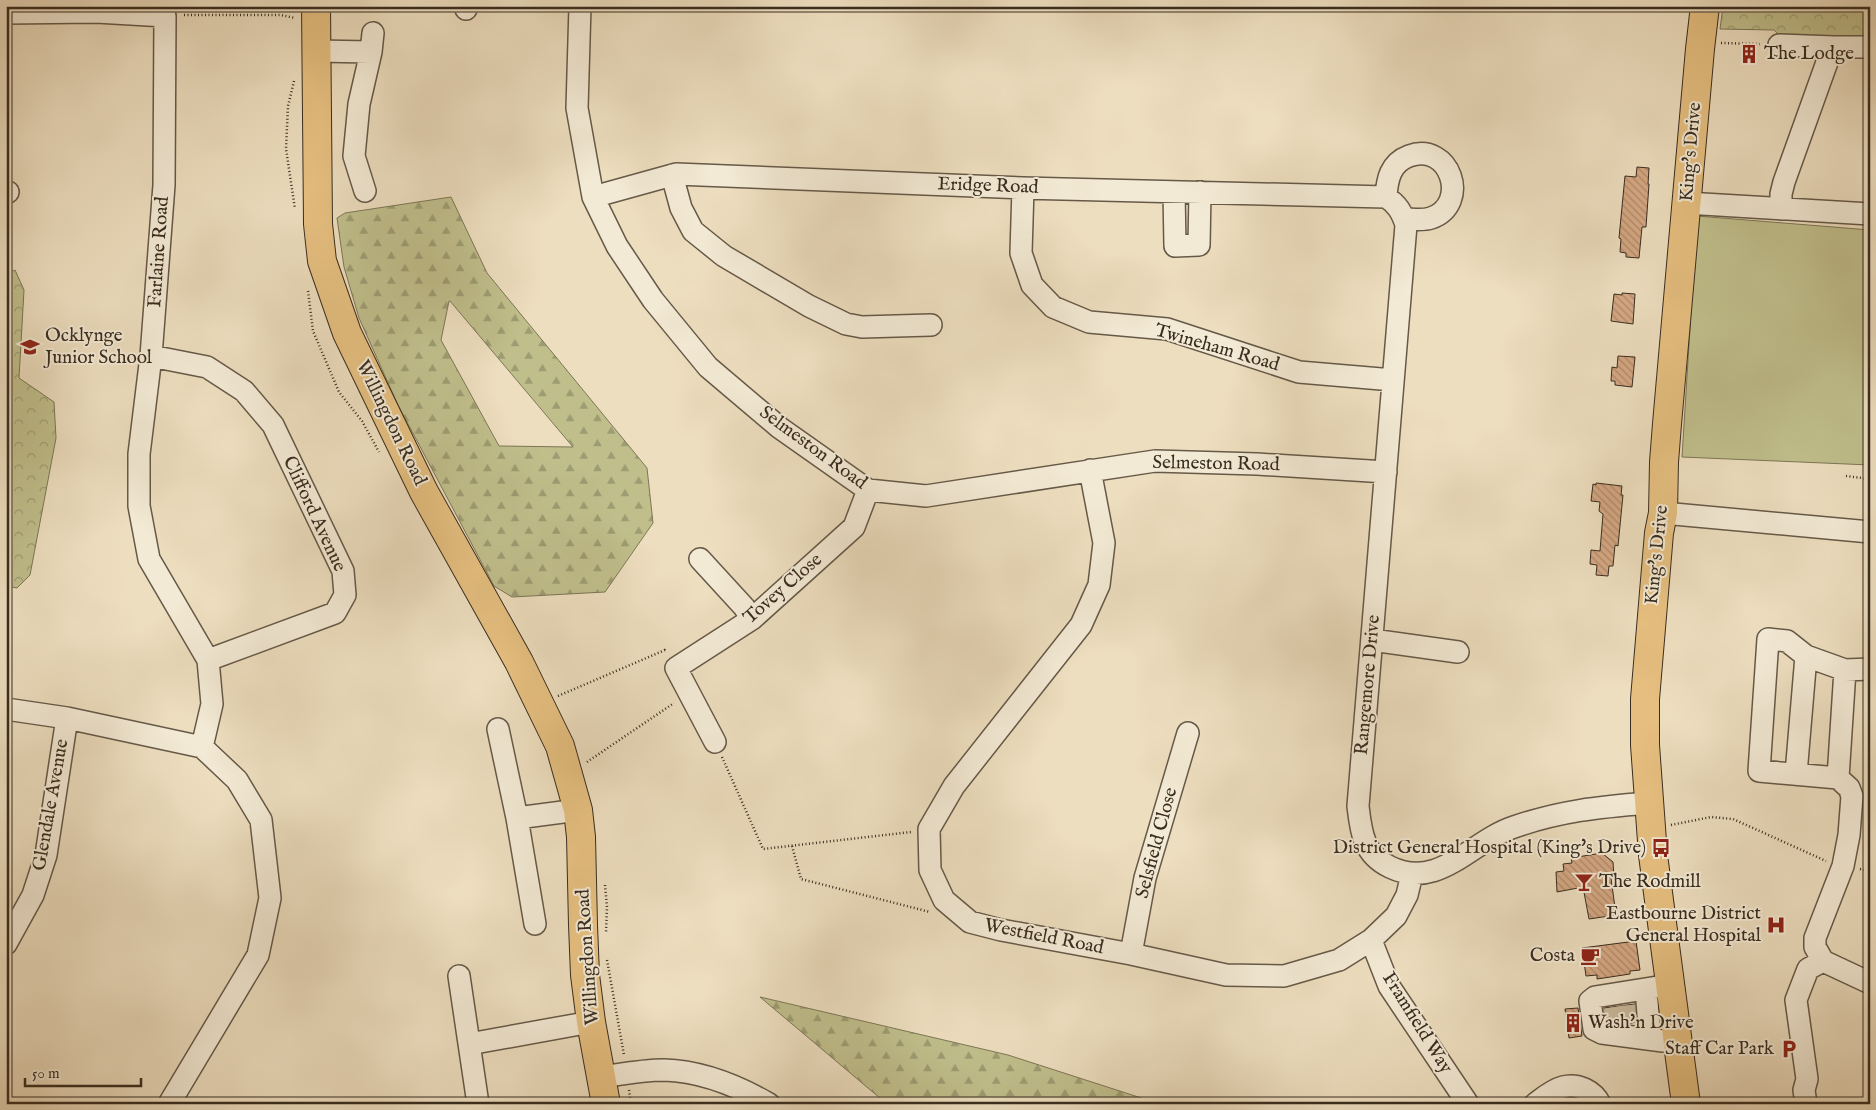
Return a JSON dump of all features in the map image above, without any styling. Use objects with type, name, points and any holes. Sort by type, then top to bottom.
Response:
[{"type":"main road","name":"King's Drive","points":[[1686,1104],[1677,1040],[1632,1012],[1649,816],[1645,698],[1659,533],[1664,514],[1664,462],[1700,42],[1705,6]]},
{"type":"main road","name":"Willingdon Road","points":[[316,12],[318,224],[322,261],[347,333],[424,492],[519,662],[560,746],[578,810],[581,838],[586,975],[592,1022],[615,1075],[606,1104]]},
{"type":"street","name":"Selmeston Road","points":[[580,6],[577,108],[593,197],[617,246],[653,300],[708,367],[780,428],[868,490],[926,496],[1155,461],[1257,464],[1386,472]]},
{"type":"street","points":[[6,12],[96,9],[165,16]]},
{"type":"street","name":"Farlaine Road","points":[[165,16],[164,184],[151,356],[139,463],[139,506],[149,560],[208,660],[212,704],[202,747]]},
{"type":"street","points":[[317,50],[372,43],[359,104],[354,156],[366,191]]},
{"type":"street","points":[[1779,45],[1870,47]]},
{"type":"street","points":[[1781,209],[1781,194],[1784,182],[1828,58],[1834,47]]},
{"type":"street","points":[[1414,154],[1434,157],[1443,163],[1452,181],[1453,190],[1450,201],[1440,213],[1430,218],[1418,220],[1404,219],[1394,202],[1386,197],[1387,182],[1391,171],[1403,158],[1414,154]]},
{"type":"street","name":"Eridge Road","points":[[593,197],[676,174],[1023,188],[1386,197]]},
{"type":"street","points":[[672,175],[681,208],[694,231],[724,256],[809,306],[846,324],[862,327],[931,325]]},
{"type":"street","name":"Twineham Road","points":[[1023,188],[1021,253],[1032,285],[1053,307],[1089,322],[1167,329],[1299,372],[1393,380]]},
{"type":"street","points":[[1174,192],[1175,246],[1199,245],[1200,192]]},
{"type":"street","points":[[1686,203],[1870,214]]},
{"type":"street","name":"Rangemore Drive","points":[[1404,219],[1406,225],[1358,806],[1362,836],[1374,855],[1384,864],[1397,871],[1412,874],[1439,870],[1503,831],[1541,818],[1584,809],[1649,816]]},
{"type":"street","name":"Clifford Avenue","points":[[151,356],[206,367],[244,390],[273,425],[343,571],[345,595],[335,612],[208,660]]},
{"type":"street","points":[[929,829],[954,786],[1081,625],[1092,601],[1099,585],[1104,543],[1090,470]]},
{"type":"street","name":"Tovey Close","points":[[676,668],[752,619],[854,527],[868,490]]},
{"type":"street","points":[[1664,514],[1870,532]]},
{"type":"street","points":[[700,559],[744,607],[752,619]]},
{"type":"street","points":[[1870,669],[1846,670],[1806,656],[1787,641],[1768,639],[1759,771],[1838,778],[1849,788],[1852,796],[1849,835],[1843,866],[1815,938],[1815,947],[1823,961],[1870,983]]},
{"type":"street","points":[[1372,640],[1458,652]]},
{"type":"street","points":[[1796,774],[1806,656]]},
{"type":"street","points":[[676,668],[715,742]]},
{"type":"street","points":[[1838,778],[1846,670]]},
{"type":"street","points":[[6,709],[66,718],[202,747],[237,780],[261,820],[270,898],[258,955],[169,1104]]},
{"type":"street","name":"Glendale Avenue","points":[[6,944],[33,895],[46,855],[66,718]]},
{"type":"street","points":[[498,729],[517,818],[535,924]]},
{"type":"street","name":"Selsfield Close","points":[[1131,954],[1145,878],[1188,733]]},
{"type":"street","points":[[517,818],[578,810]]},
{"type":"street","name":"Westfield Road","points":[[929,829],[930,870],[944,900],[970,922],[1226,975],[1284,976],[1339,960],[1371,940],[1396,916],[1407,895],[1412,874]]},
{"type":"street","name":"Framfield Way","points":[[1371,940],[1389,986],[1468,1104]]},
{"type":"street","points":[[1806,1104],[1804,1090],[1807,1079],[1796,1000],[1808,969],[1823,961]]},
{"type":"street","points":[[459,976],[478,1104]]},
{"type":"street","points":[[1632,1012],[1677,1040]]},
{"type":"street","points":[[469,1044],[592,1022]]},
{"type":"street","points":[[615,1075],[663,1070],[687,1073],[720,1081],[752,1094],[769,1104]]},
{"type":"street","points":[[1535,1104],[1564,1086],[1587,1089],[1596,1095],[1600,1104]]},
{"type":"path","points":[[165,16],[281,15],[300,20],[316,12]]},
{"type":"path","points":[[1700,42],[1779,45]]},
{"type":"path","points":[[1846,476],[1870,479]]},
{"type":"path","points":[[559,702],[557,696],[665,650],[676,668]]},
{"type":"path","points":[[586,762],[689,693]]},
{"type":"path","points":[[715,742],[763,849],[929,829]]},
{"type":"path","points":[[1649,816],[1733,818],[1831,864],[1870,871]]},
{"type":"path","points":[[792,846],[801,879],[932,913]]},
{"type":"path","points":[[604,877],[607,907],[606,940]]},
{"type":"path","points":[[607,958],[615,1075],[631,1104]]},
{"type":"green space","points":[[1723,6],[1870,6],[1870,41],[1782,38],[1774,30],[1720,29]]},
{"type":"green space","points":[[451,197],[487,273],[647,468],[653,523],[605,592],[512,597],[494,586],[398,405],[359,318],[344,267],[337,218],[345,213]],"holes":[[[450,301],[573,447],[499,446],[441,340]]]},
{"type":"green space","points":[[1697,216],[1870,230],[1870,465],[1682,457]]},
{"type":"green space","points":[[15,270],[24,290],[19,378],[54,402],[56,438],[30,575],[17,588],[6,586],[6,274]]},
{"type":"green space","points":[[760,997],[1008,1055],[1160,1104],[887,1104]]},
{"type":"building","points":[[1637,167],[1649,168],[1646,227],[1642,227],[1639,258],[1626,257],[1626,253],[1620,252],[1621,239],[1619,238],[1625,176],[1636,177]]},
{"type":"building","points":[[1622,293],[1635,294],[1633,324],[1611,321],[1614,294],[1622,295]]},
{"type":"building","points":[[1618,356],[1635,357],[1632,387],[1615,385],[1615,381],[1611,381],[1612,367],[1617,368]]},
{"type":"building","points":[[1596,483],[1622,486],[1621,495],[1623,495],[1618,546],[1615,545],[1613,566],[1609,566],[1608,576],[1596,575],[1597,565],[1590,564],[1591,550],[1600,551],[1603,514],[1599,511],[1600,502],[1591,501],[1593,484],[1596,485]]},
{"type":"building","name":"The Rodmill","points":[[1602,853],[1613,862],[1614,877],[1611,878],[1616,915],[1589,919],[1583,887],[1557,892],[1556,872],[1564,871],[1563,864],[1572,863],[1571,858]]},
{"type":"building","points":[[1636,941],[1640,970],[1630,971],[1630,974],[1597,979],[1597,975],[1586,976],[1582,948]]},
{"type":"building","points":[[1635,1004],[1636,1022],[1627,1024],[1605,1021],[1604,1008]]},
{"type":"building","name":"Wash'n Drive","points":[[1578,1008],[1582,1036],[1569,1038],[1565,1009]]},
{"type":"tunnel","points":[[1630,1005],[1632,1023]]},
{"type":"tunnel","points":[[1614,1007],[1617,1025]]},
{"type":"place","name":"The Lodge","points":[[1749,54]]},
{"type":"place","name":"Ocklynge Junior School","points":[[30,347]]},
{"type":"place","name":"District General Hospital (King's Drive)","points":[[1661,848]]},
{"type":"place","name":"The Rodmill","points":[[1584,882]]},
{"type":"place","name":"Eastbourne District General Hospital","points":[[1776,925]]},
{"type":"place","name":"Costa","points":[[1590,956]]},
{"type":"place","name":"Wash'n Drive","points":[[1573,1023]]},
{"type":"place","name":"Staff Car Park","points":[[1789,1049]]}]
